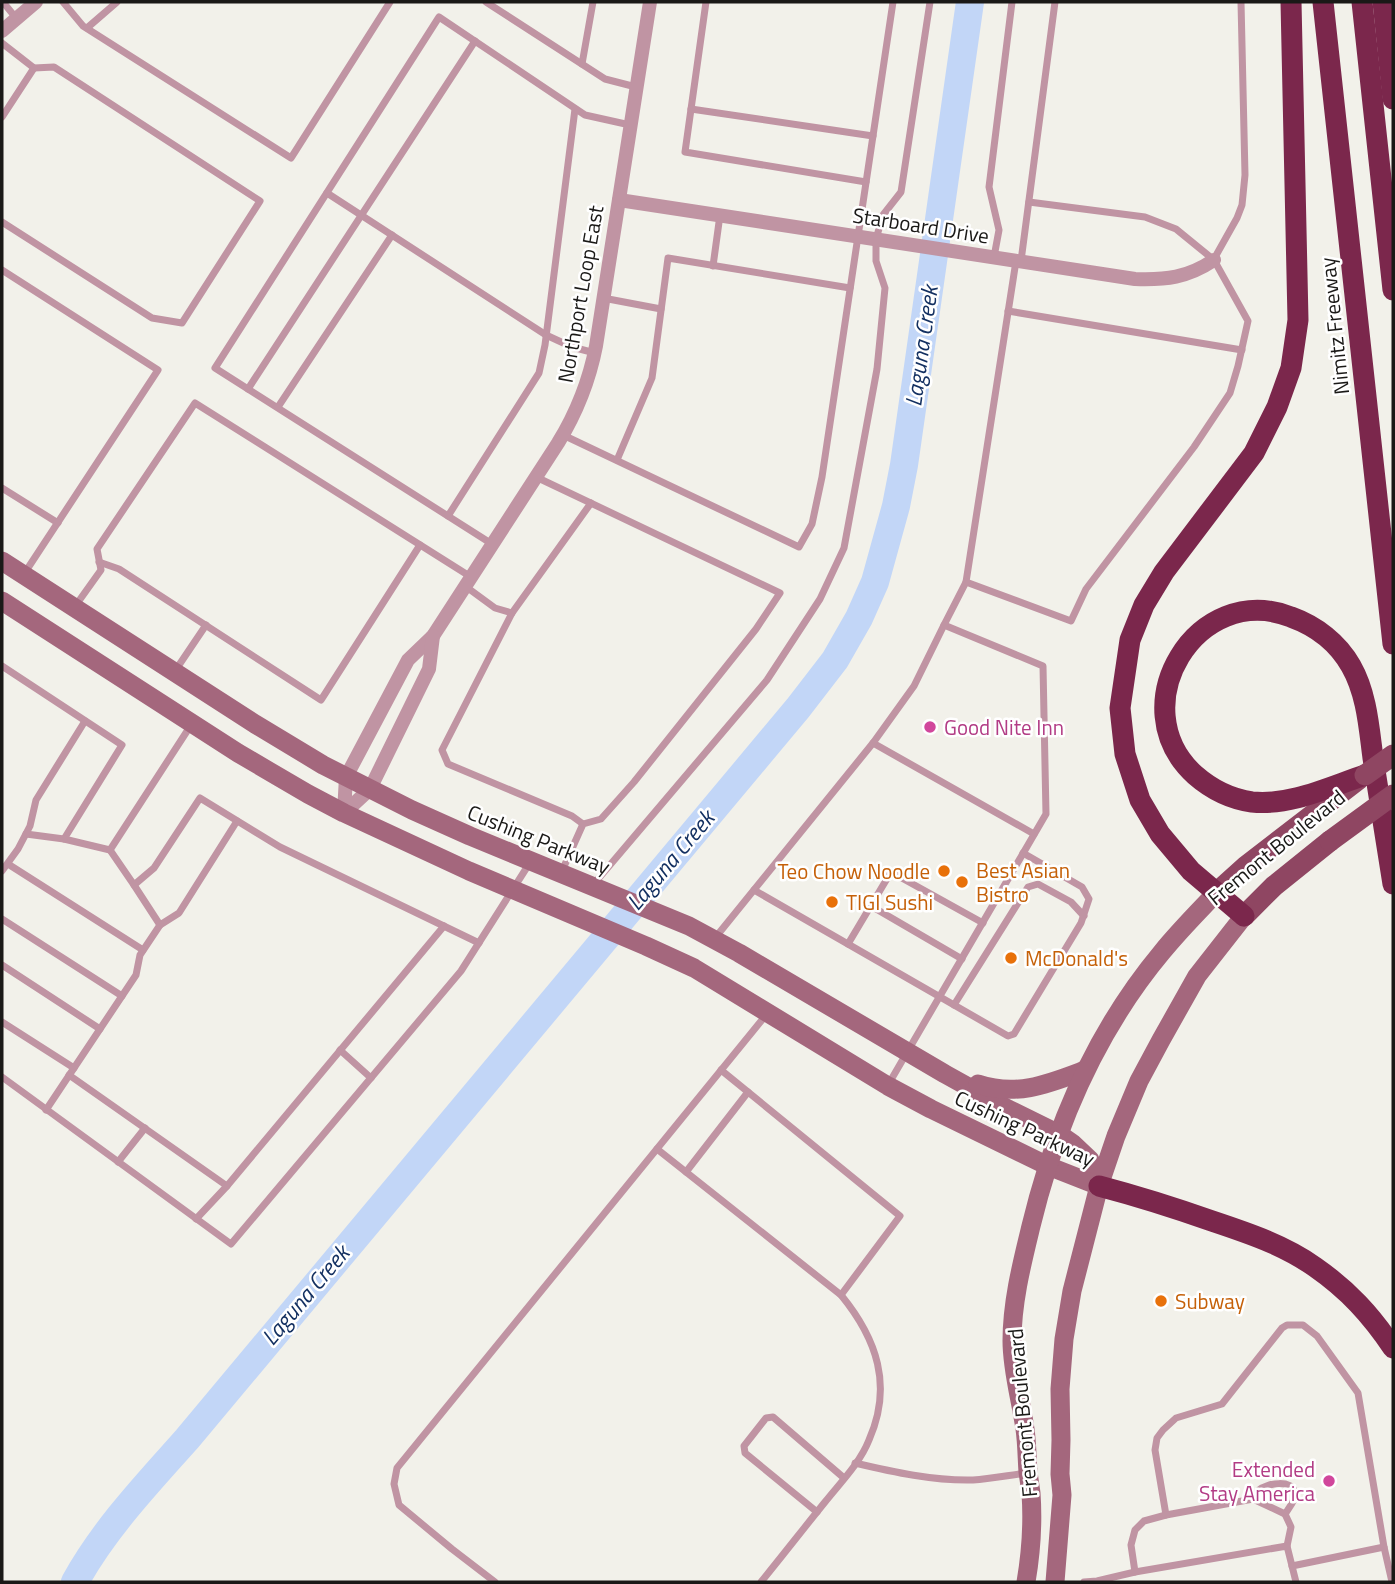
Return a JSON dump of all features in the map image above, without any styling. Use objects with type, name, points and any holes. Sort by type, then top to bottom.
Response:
[{"type":"highway","points":[[1244,916],[1191,871],[1160,834],[1140,800],[1125,754],[1120,708],[1130,640],[1144,605],[1164,572],[1254,453],[1277,407],[1291,368],[1298,320],[1291,2]]},
{"type":"highway","name":"Nimitz Freeway","points":[[1323,2],[1393,645]]},
{"type":"highway","points":[[1362,2],[1393,290]]},
{"type":"highway","points":[[1383,2],[1393,99]]},
{"type":"highway","points":[[1365,775],[1283,801],[1264,802],[1252,802],[1226,795],[1205,783],[1186,766],[1172,743],[1165,720],[1165,697],[1172,671],[1182,653],[1197,634],[1219,619],[1244,611],[1283,614],[1307,623],[1329,638],[1351,666],[1364,700],[1393,884]]},
{"type":"highway","points":[[1099,1186],[1157,1202],[1243,1231],[1280,1247],[1314,1266],[1346,1291],[1375,1321],[1393,1348]]},
{"type":"main road","name":"Cushing Parkway","points":[[2,561],[256,724],[346,777],[459,830],[670,917],[715,939],[1008,1109],[1059,1133],[1090,1160],[1099,1186]]},
{"type":"main road","name":"Cushing Parkway","points":[[2,601],[258,766],[344,813],[694,968],[888,1086],[1048,1167],[1099,1186]]},
{"type":"main road","name":"Fremont Boulevard","points":[[1026,1582],[1031,1553],[1031,1494],[1026,1430],[1015,1377],[1012,1342],[1014,1310],[1038,1195],[1059,1133],[1085,1070],[1108,1027],[1134,988],[1161,953],[1216,893],[1246,866],[1393,755]]},
{"type":"main road","name":"Fremont Boulevard","points":[[1054,1582],[1062,1495],[1060,1389],[1064,1339],[1072,1291],[1099,1186],[1139,1081],[1197,976],[1244,916],[1274,886],[1393,795]]},
{"type":"main road","points":[[946,1074],[986,1087],[1008,1090],[1043,1086],[1085,1070]]},
{"type":"main road","points":[[1026,1430],[1038,1451],[1041,1477],[1048,1486],[1062,1495]]},
{"type":"main road","points":[[1031,1527],[1039,1536],[1044,1574],[1054,1582]]},
{"type":"street","points":[[2,30],[36,2]]},
{"type":"street","name":"Northport Loop East","points":[[344,813],[346,777],[408,660],[433,636],[563,435],[582,399],[595,353],[650,2]]},
{"type":"street","name":"Starboard Drive","points":[[619,200],[1135,279],[1178,277],[1199,270],[1214,260]]},
{"type":"street","name":"Northport Loop East","points":[[344,813],[370,789],[429,669],[433,636]]},
{"type":"lane","points":[[3,2],[16,18]]},
{"type":"lane","points":[[63,2],[87,28],[291,158],[390,2]]},
{"type":"lane","points":[[87,28],[117,2]]},
{"type":"lane","points":[[486,2],[605,79],[636,88]]},
{"type":"lane","points":[[582,64],[593,2]]},
{"type":"lane","points":[[706,2],[685,152],[866,182]]},
{"type":"lane","points":[[563,435],[799,547],[811,524],[822,477],[893,2]]},
{"type":"lane","points":[[597,887],[767,680],[820,599],[844,548],[878,356],[885,288],[876,261],[883,215],[901,192],[930,2]]},
{"type":"lane","points":[[991,256],[999,230],[989,187],[1012,2]]},
{"type":"lane","points":[[715,939],[873,743],[914,686],[966,582],[1008,311],[1029,202],[1055,2]]},
{"type":"lane","points":[[1214,260],[1242,205],[1245,176],[1241,2]]},
{"type":"lane","points":[[492,544],[215,368],[439,17],[584,115],[630,125]]},
{"type":"lane","points":[[248,388],[475,41]]},
{"type":"lane","points":[[2,43],[34,68],[54,67],[260,201],[182,323],[152,318],[2,222]]},
{"type":"lane","points":[[2,117],[34,68]]},
{"type":"lane","points":[[447,516],[539,373],[575,108]]},
{"type":"lane","points":[[691,109],[873,136]]},
{"type":"lane","points":[[327,193],[546,335],[572,347],[595,353]]},
{"type":"lane","points":[[966,582],[1072,621],[1086,589],[1194,447],[1230,393],[1248,321],[1214,260],[1176,229],[1145,217],[1029,202]]},
{"type":"lane","points":[[713,266],[720,215]]},
{"type":"lane","points":[[278,407],[392,235]]},
{"type":"lane","points":[[617,460],[652,378],[668,258],[850,288]]},
{"type":"lane","points":[[2,270],[158,370],[24,575]]},
{"type":"lane","points":[[603,299],[661,309]]},
{"type":"lane","points":[[1008,311],[1242,350]]},
{"type":"lane","points":[[74,607],[101,570],[97,549],[195,403],[420,545],[468,582],[495,608],[512,613]]},
{"type":"lane","points":[[536,477],[780,593],[756,629],[634,782],[601,819],[583,824]]},
{"type":"lane","points":[[2,488],[58,523]]},
{"type":"lane","points":[[583,824],[572,816],[447,764],[442,750],[512,613],[591,503]]},
{"type":"lane","points":[[99,562],[118,569],[321,700],[420,545]]},
{"type":"lane","points":[[174,672],[206,625]]},
{"type":"lane","points":[[888,1086],[1046,814],[1043,666],[944,625]]},
{"type":"lane","points":[[2,666],[122,745],[64,839]]},
{"type":"lane","points":[[2,871],[30,826],[36,800],[85,721]]},
{"type":"lane","points":[[110,850],[191,724]]},
{"type":"lane","points":[[873,743],[1034,834]]},
{"type":"lane","points":[[134,885],[154,868],[200,798],[280,847],[479,943]]},
{"type":"lane","points":[[46,1110],[136,975],[143,950],[160,925],[179,913],[237,821]]},
{"type":"lane","points":[[562,872],[583,824]]},
{"type":"lane","points":[[26,834],[64,839],[110,850],[160,925]]},
{"type":"lane","points":[[754,890],[1008,1036],[1014,1034],[1081,923],[1088,899],[1082,887],[1023,853]]},
{"type":"lane","points":[[2,1077],[231,1244],[461,971],[531,860]]},
{"type":"lane","points":[[8,864],[143,950]]},
{"type":"lane","points":[[848,944],[891,872],[983,923]]},
{"type":"lane","points":[[954,1004],[1028,887],[1038,884],[1071,902],[1084,916]]},
{"type":"lane","points":[[871,906],[962,960]]},
{"type":"lane","points":[[2,919],[122,996]]},
{"type":"lane","points":[[196,1219],[227,1186],[444,926]]},
{"type":"lane","points":[[2,965],[100,1029]]},
{"type":"lane","points":[[495,1582],[399,1505],[394,1484],[397,1468],[768,1013]]},
{"type":"lane","points":[[2,1022],[227,1186]]},
{"type":"lane","points":[[340,1050],[371,1078]]},
{"type":"lane","points":[[722,1070],[901,1216],[841,1296]]},
{"type":"lane","points":[[686,1172],[748,1092]]},
{"type":"lane","points":[[118,1162],[145,1128]]},
{"type":"lane","points":[[657,1149],[841,1296],[857,1315],[870,1338],[878,1364],[881,1390],[877,1419],[869,1442],[844,1478],[761,1582]]},
{"type":"lane","points":[[1166,1515],[1155,1450],[1157,1438],[1176,1418],[1222,1404],[1282,1328],[1287,1325],[1303,1325],[1317,1336],[1358,1393],[1392,1582]]},
{"type":"lane","points":[[817,1512],[745,1453],[744,1446],[766,1419],[773,1417],[844,1478]]},
{"type":"lane","points":[[855,1463],[894,1472],[974,1480],[1028,1472]]},
{"type":"lane","points":[[1253,1499],[1258,1490],[1266,1486],[1282,1483],[1291,1486],[1295,1490],[1295,1497],[1285,1514]]},
{"type":"lane","points":[[1135,1572],[1131,1545],[1135,1530],[1144,1521],[1253,1499],[1285,1514],[1291,1527],[1287,1546],[1296,1582]]},
{"type":"lane","points":[[1084,1582],[1287,1546]]},
{"type":"lane","points":[[1292,1566],[1384,1547]]},
{"type":"waterway","name":"Laguna Creek","points":[[75,1582],[86,1562],[127,1508],[798,708],[835,660],[859,618],[875,582],[904,465],[970,2]]},
{"type":"place","name":"Good Nite Inn","points":[[930,727]]},
{"type":"place","name":"Teo Chow Noodle","points":[[944,871]]},
{"type":"place","name":"Best Asian Bistro","points":[[962,882]]},
{"type":"place","name":"TIGI Sushi","points":[[832,902]]},
{"type":"place","name":"McDonald's","points":[[1011,958]]},
{"type":"place","name":"Subway","points":[[1161,1301]]},
{"type":"place","name":"Extended Stay America","points":[[1329,1481]]}]
